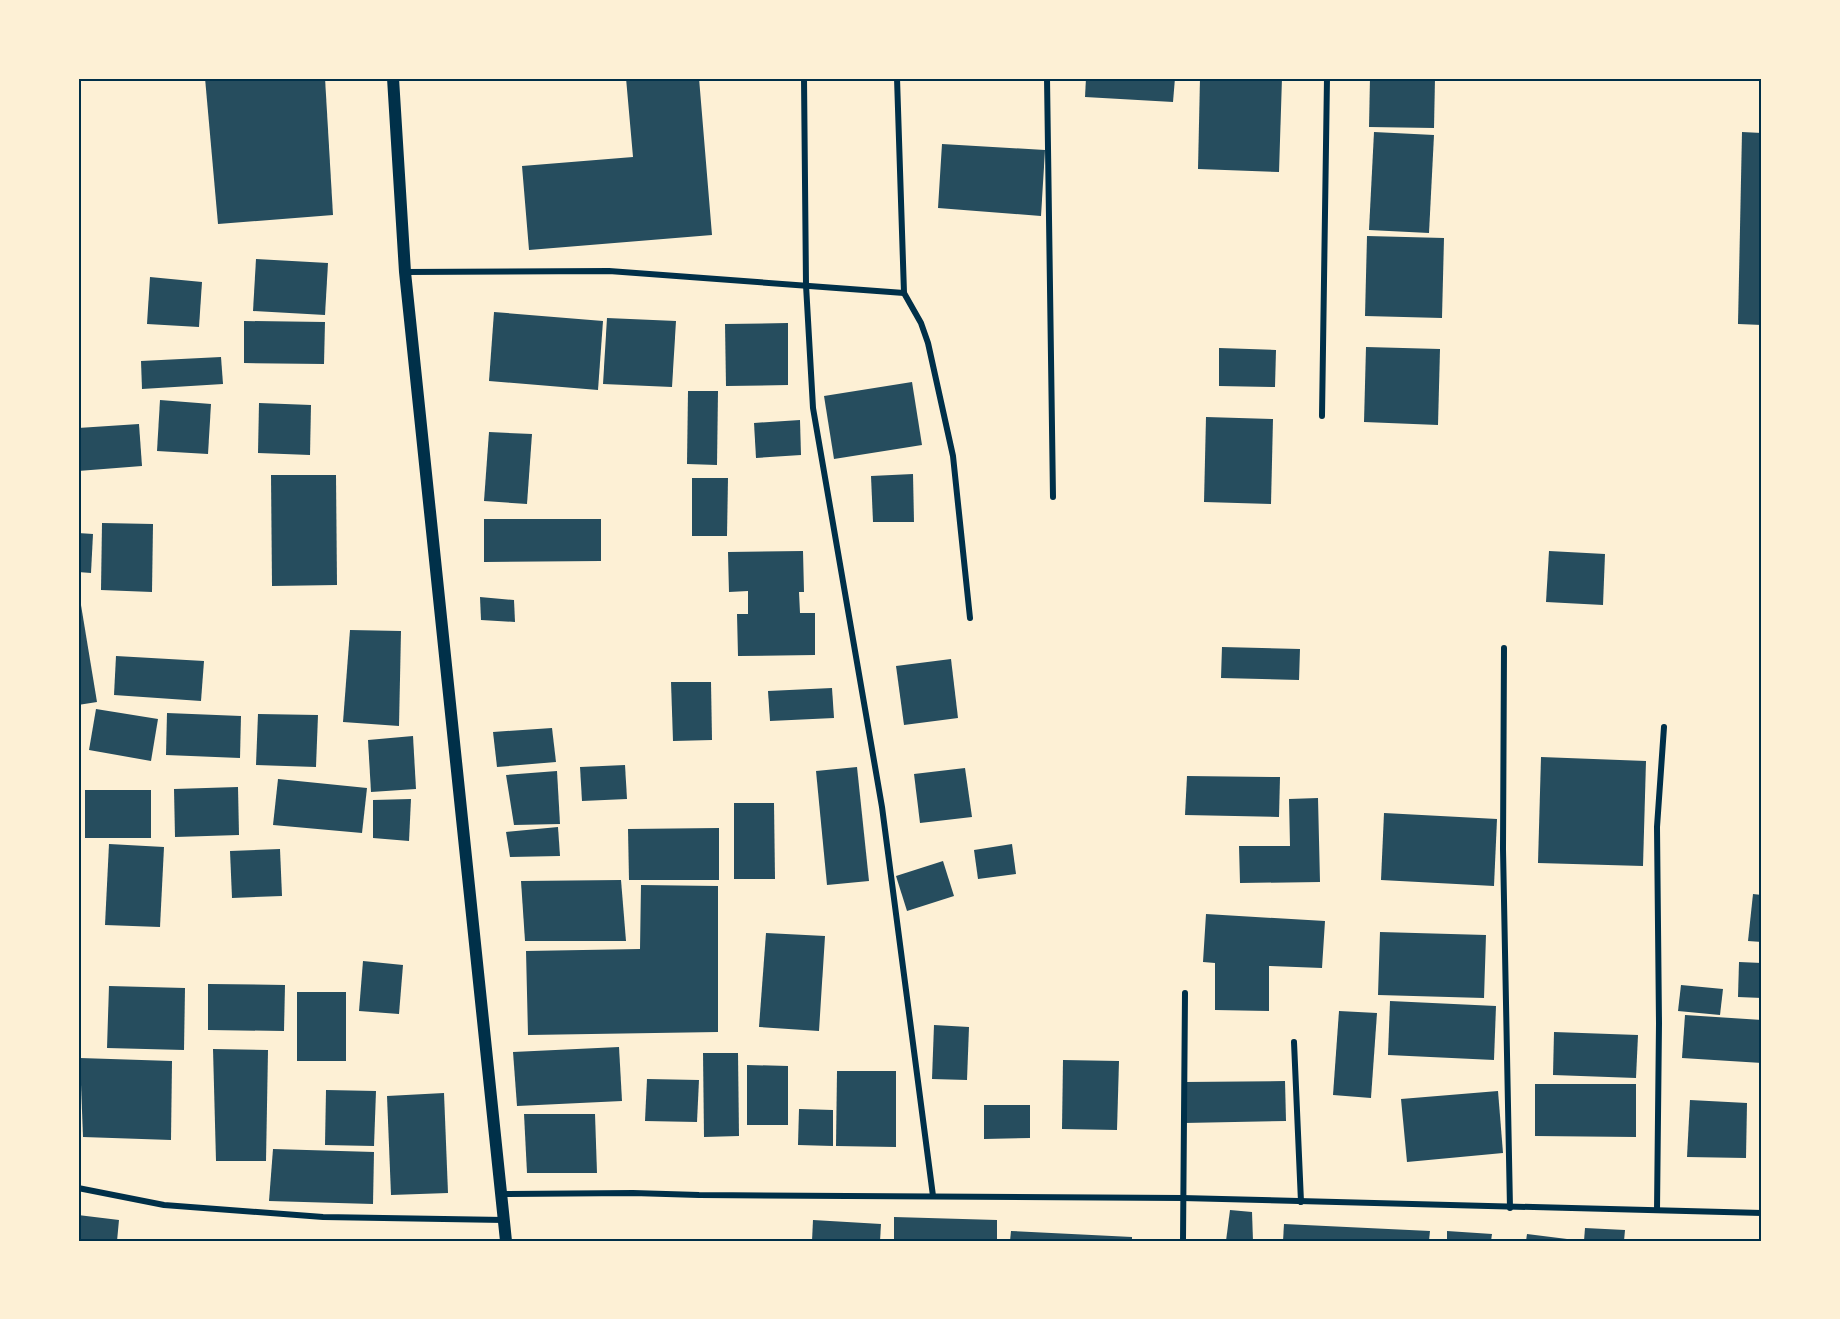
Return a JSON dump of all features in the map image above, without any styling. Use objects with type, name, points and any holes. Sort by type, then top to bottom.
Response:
[{"type":"main road","points":[[393,78],[405,272],[506,1241]]},
{"type":"street","points":[[804,78],[806,285],[813,408],[882,807],[933,1196]]},
{"type":"street","points":[[897,78],[904,293],[921,323],[928,343],[953,456],[970,618]]},
{"type":"street","points":[[1047,78],[1053,497]]},
{"type":"street","points":[[1322,416],[1327,78]]},
{"type":"street","points":[[405,272],[609,271],[904,293]]},
{"type":"street","points":[[1504,648],[1503,849],[1510,1208]]},
{"type":"street","points":[[1657,1210],[1659,1023],[1657,827],[1664,727]]},
{"type":"street","points":[[1183,1241],[1185,993]]},
{"type":"street","points":[[1294,1042],[1301,1202]]},
{"type":"street","points":[[78,1188],[164,1205],[323,1217],[505,1220]]},
{"type":"street","points":[[501,1194],[633,1192],[699,1195],[1182,1198],[1510,1208],[1762,1212]]},
{"type":"building","points":[[205,78],[325,78],[333,215],[218,224]]},
{"type":"building","points":[[626,78],[699,78],[712,235],[529,250],[522,166],[633,157]]},
{"type":"building","points":[[1086,78],[1175,78],[1173,102],[1085,97]]},
{"type":"building","points":[[1200,78],[1282,78],[1279,172],[1198,169]]},
{"type":"building","points":[[1370,78],[1435,78],[1434,128],[1369,127]]},
{"type":"building","points":[[1374,132],[1434,135],[1429,233],[1369,230]]},
{"type":"building","points":[[1742,132],[1762,133],[1762,325],[1738,324]]},
{"type":"building","points":[[942,144],[1045,150],[1041,216],[938,208]]},
{"type":"building","points":[[1367,236],[1444,238],[1442,318],[1365,316]]},
{"type":"building","points":[[256,259],[328,263],[325,315],[253,311]]},
{"type":"building","points":[[150,277],[202,282],[199,327],[147,324]]},
{"type":"building","points":[[494,312],[603,321],[598,390],[489,381]]},
{"type":"building","points":[[607,318],[676,321],[672,387],[603,384]]},
{"type":"building","points":[[244,321],[325,322],[324,364],[244,363]]},
{"type":"building","points":[[788,323],[788,385],[726,386],[725,324]]},
{"type":"building","points":[[1366,347],[1440,349],[1438,425],[1364,422]]},
{"type":"building","points":[[1219,348],[1276,350],[1275,387],[1219,386]]},
{"type":"building","points":[[221,357],[223,384],[142,389],[141,361]]},
{"type":"building","points":[[912,382],[922,445],[834,459],[824,396]]},
{"type":"building","points":[[688,391],[718,391],[717,465],[687,464]]},
{"type":"building","points":[[160,400],[211,404],[208,454],[157,451]]},
{"type":"building","points":[[259,403],[311,405],[310,455],[258,453]]},
{"type":"building","points":[[1206,417],[1273,419],[1271,504],[1204,502]]},
{"type":"building","points":[[800,420],[801,455],[756,458],[754,423]]},
{"type":"building","points":[[139,424],[142,466],[78,471],[78,428]]},
{"type":"building","points":[[489,432],[532,434],[527,504],[484,501]]},
{"type":"building","points":[[913,474],[914,522],[873,522],[871,476]]},
{"type":"building","points":[[271,475],[336,475],[337,585],[272,586]]},
{"type":"building","points":[[692,478],[728,478],[727,536],[692,536]]},
{"type":"building","points":[[484,519],[601,519],[601,561],[484,562]]},
{"type":"building","points":[[102,523],[153,524],[152,592],[101,590]]},
{"type":"building","points":[[78,533],[93,534],[91,573],[78,572]]},
{"type":"building","points":[[803,551],[804,592],[799,592],[800,613],[815,613],[815,655],[738,656],[737,614],[748,614],[748,591],[729,592],[728,552]]},
{"type":"building","points":[[1549,551],[1605,554],[1603,605],[1546,602]]},
{"type":"building","points":[[480,597],[514,600],[515,622],[481,620]]},
{"type":"building","points":[[78,599],[80,599],[97,702],[78,705]]},
{"type":"building","points":[[350,630],[401,631],[399,726],[343,722]]},
{"type":"building","points":[[1222,647],[1300,649],[1299,680],[1221,678]]},
{"type":"building","points":[[116,656],[204,661],[201,701],[114,695]]},
{"type":"building","points":[[951,659],[958,718],[904,725],[896,666]]},
{"type":"building","points":[[671,682],[711,682],[712,740],[673,741]]},
{"type":"building","points":[[832,688],[834,718],[770,721],[768,691]]},
{"type":"building","points":[[96,709],[158,719],[151,761],[89,750]]},
{"type":"building","points":[[167,713],[241,716],[240,758],[166,755]]},
{"type":"building","points":[[258,714],[318,715],[316,767],[256,765]]},
{"type":"building","points":[[552,728],[556,762],[497,767],[493,732]]},
{"type":"building","points":[[413,736],[416,789],[371,792],[368,740]]},
{"type":"building","points":[[1541,757],[1646,761],[1643,866],[1538,863]]},
{"type":"building","points":[[625,765],[627,799],[582,801],[580,767]]},
{"type":"building","points":[[857,767],[869,881],[827,885],[816,771]]},
{"type":"building","points":[[965,768],[972,817],[920,823],[914,774]]},
{"type":"building","points":[[557,771],[560,824],[514,825],[506,775]]},
{"type":"building","points":[[1187,776],[1280,777],[1279,817],[1185,815]]},
{"type":"building","points":[[278,779],[367,788],[362,833],[273,825]]},
{"type":"building","points":[[238,787],[239,835],[175,837],[174,789]]},
{"type":"building","points":[[85,790],[151,790],[151,838],[85,838]]},
{"type":"building","points":[[1318,798],[1320,882],[1240,883],[1239,846],[1290,846],[1289,799]]},
{"type":"building","points":[[411,799],[409,841],[373,838],[373,800]]},
{"type":"building","points":[[734,803],[774,803],[775,879],[734,879]]},
{"type":"building","points":[[1384,813],[1497,819],[1494,886],[1381,880]]},
{"type":"building","points":[[558,827],[560,856],[510,857],[506,832]]},
{"type":"building","points":[[719,828],[719,880],[629,880],[628,829]]},
{"type":"building","points":[[109,844],[164,847],[160,927],[105,925]]},
{"type":"building","points":[[1012,844],[1016,874],[978,879],[974,850]]},
{"type":"building","points":[[280,849],[282,896],[232,898],[230,851]]},
{"type":"building","points":[[943,861],[954,896],[907,911],[896,876]]},
{"type":"building","points":[[621,880],[626,941],[525,941],[521,881]]},
{"type":"building","points":[[641,885],[718,886],[718,1032],[528,1035],[526,951],[640,949]]},
{"type":"building","points":[[1753,894],[1762,895],[1762,942],[1748,941]]},
{"type":"building","points":[[1206,914],[1325,921],[1322,968],[1269,966],[1269,1011],[1215,1010],[1215,963],[1203,962]]},
{"type":"building","points":[[1380,932],[1486,935],[1484,998],[1378,995]]},
{"type":"building","points":[[766,933],[825,936],[819,1031],[759,1027]]},
{"type":"building","points":[[363,961],[403,965],[399,1014],[359,1011]]},
{"type":"building","points":[[1739,962],[1762,963],[1762,998],[1738,997]]},
{"type":"building","points":[[208,984],[285,985],[284,1031],[208,1030]]},
{"type":"building","points":[[1681,985],[1723,989],[1720,1015],[1678,1011]]},
{"type":"building","points":[[109,986],[185,988],[184,1050],[107,1048]]},
{"type":"building","points":[[297,992],[346,992],[346,1061],[297,1061]]},
{"type":"building","points":[[1390,1001],[1496,1006],[1494,1060],[1388,1055]]},
{"type":"building","points":[[1339,1011],[1377,1013],[1371,1098],[1333,1095]]},
{"type":"building","points":[[1685,1015],[1762,1020],[1762,1063],[1682,1058]]},
{"type":"building","points":[[934,1025],[969,1027],[967,1080],[932,1079]]},
{"type":"building","points":[[1554,1032],[1638,1035],[1636,1078],[1553,1075]]},
{"type":"building","points":[[619,1047],[622,1101],[517,1106],[513,1052]]},
{"type":"building","points":[[213,1049],[268,1050],[266,1161],[216,1161]]},
{"type":"building","points":[[703,1053],[738,1053],[739,1136],[704,1137]]},
{"type":"building","points":[[80,1058],[172,1061],[171,1140],[83,1137]]},
{"type":"building","points":[[1063,1060],[1119,1061],[1117,1130],[1062,1129]]},
{"type":"building","points":[[747,1065],[788,1066],[788,1125],[747,1125]]},
{"type":"building","points":[[837,1071],[896,1071],[896,1147],[836,1146]]},
{"type":"building","points":[[647,1079],[699,1080],[697,1122],[645,1121]]},
{"type":"building","points":[[1285,1081],[1286,1121],[1184,1123],[1184,1082]]},
{"type":"building","points":[[1535,1084],[1636,1084],[1636,1137],[1535,1136]]},
{"type":"building","points":[[326,1090],[376,1091],[374,1146],[325,1145]]},
{"type":"building","points":[[1498,1091],[1503,1153],[1407,1162],[1401,1099]]},
{"type":"building","points":[[444,1093],[448,1193],[391,1195],[387,1096]]},
{"type":"building","points":[[1690,1100],[1747,1103],[1746,1158],[1687,1157]]},
{"type":"building","points":[[984,1105],[1030,1105],[1030,1138],[984,1139]]},
{"type":"building","points":[[799,1109],[833,1110],[833,1146],[798,1145]]},
{"type":"building","points":[[524,1114],[595,1114],[597,1173],[527,1173]]},
{"type":"building","points":[[273,1149],[374,1152],[373,1204],[269,1201]]},
{"type":"building","points":[[1230,1210],[1252,1212],[1253,1241],[1226,1241]]},
{"type":"building","points":[[78,1215],[119,1220],[117,1241],[78,1241]]},
{"type":"building","points":[[894,1217],[997,1220],[997,1241],[894,1241]]},
{"type":"building","points":[[813,1220],[881,1224],[880,1241],[812,1241]]},
{"type":"building","points":[[1284,1224],[1430,1231],[1429,1241],[1283,1241]]},
{"type":"building","points":[[1585,1228],[1625,1230],[1624,1241],[1584,1241]]},
{"type":"building","points":[[1011,1231],[1132,1237],[1132,1241],[1010,1241]]},
{"type":"building","points":[[1447,1231],[1492,1234],[1491,1241],[1447,1241]]},
{"type":"building","points":[[1527,1234],[1567,1239],[1567,1241],[1526,1241]]}]
